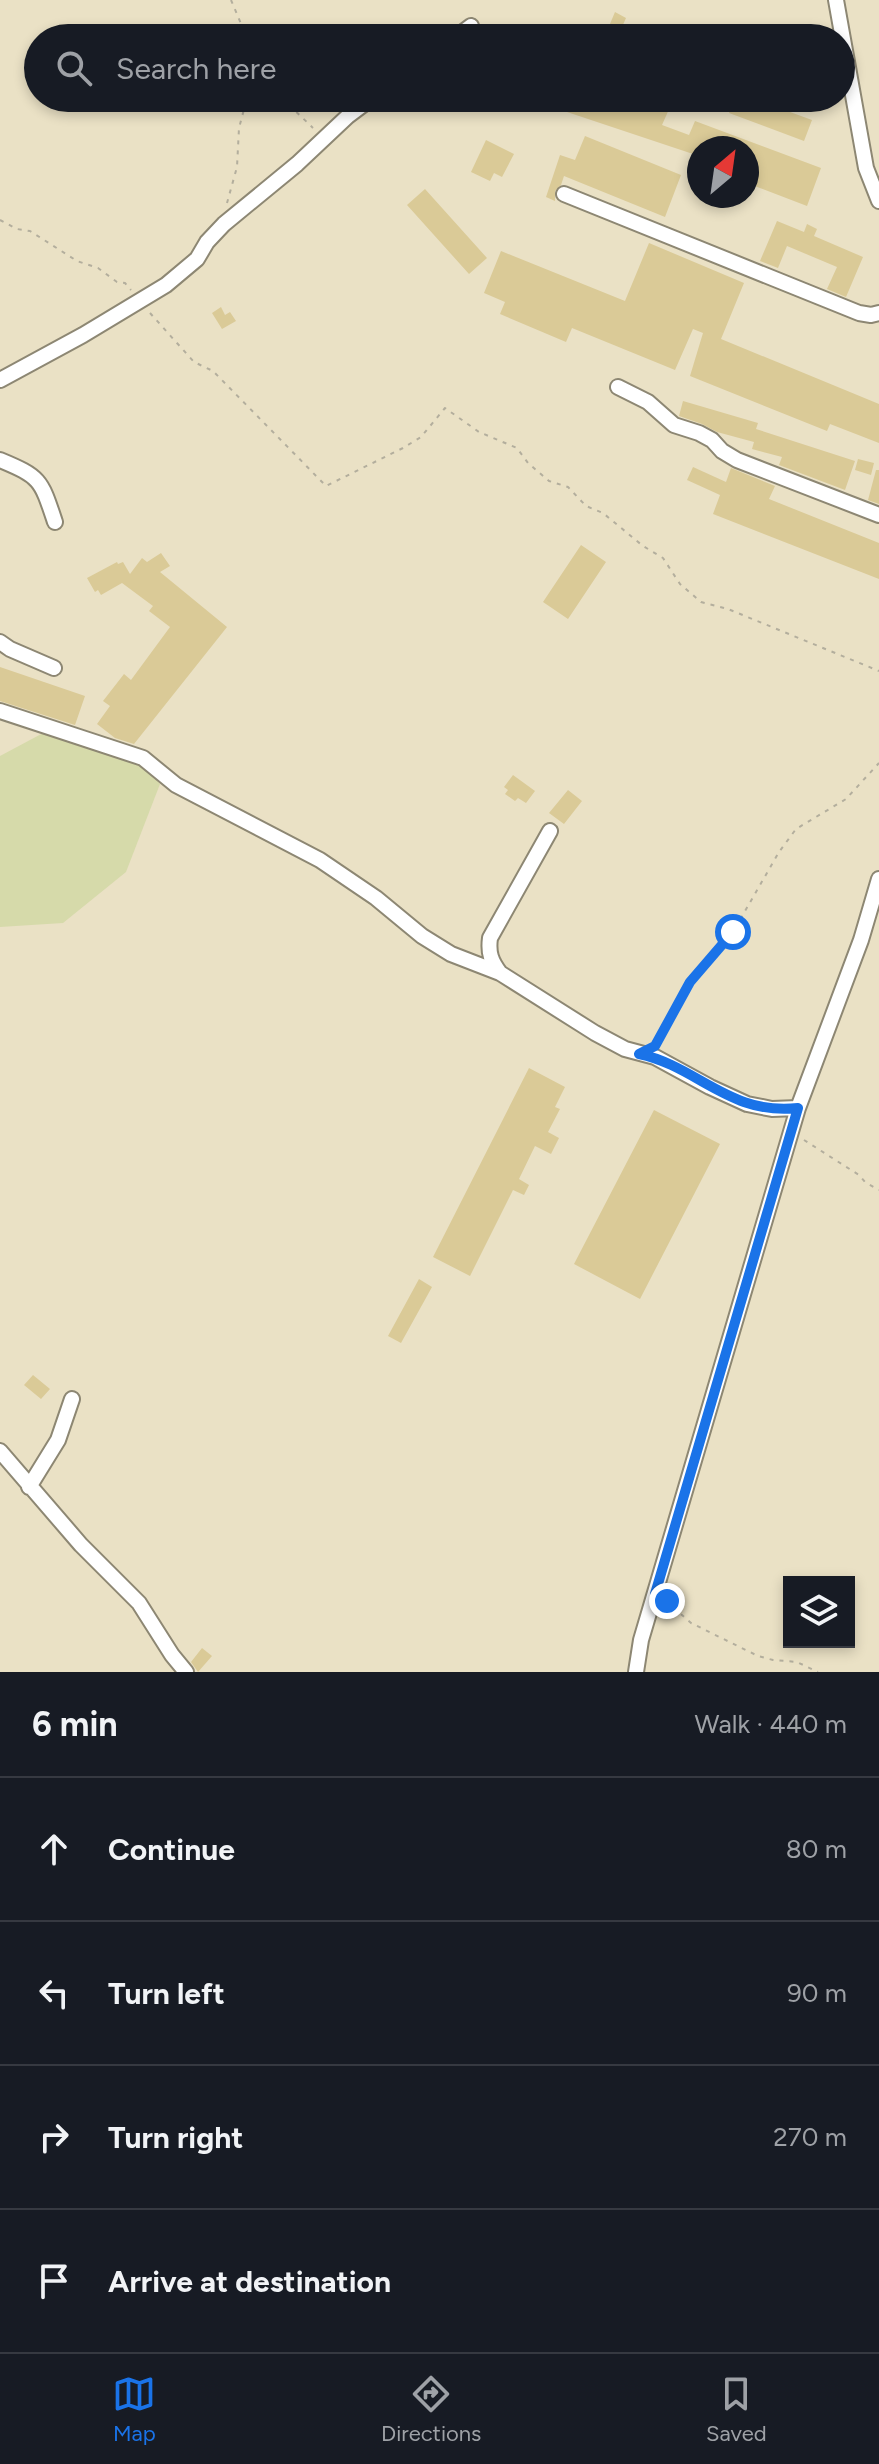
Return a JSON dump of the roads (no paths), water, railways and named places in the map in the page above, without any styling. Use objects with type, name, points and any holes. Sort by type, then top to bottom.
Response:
[{"type":"street","points":[[836,0],[840,24]]},
{"type":"street","points":[[855,106],[866,168],[879,201]]},
{"type":"street","points":[[0,380],[166,285],[197,259],[207,242],[224,224],[297,164],[353,112]]},
{"type":"street","points":[[564,194],[859,313],[879,313]]},
{"type":"street","points":[[618,387],[648,402],[674,425],[712,440],[737,460],[879,515]]},
{"type":"street","points":[[0,460],[30,472],[44,488],[55,522]]},
{"type":"street","points":[[0,642],[54,668]]},
{"type":"street","points":[[0,711],[143,758],[176,785],[320,860],[451,954],[500,973],[595,1033],[639,1054],[655,1057],[747,1104],[772,1109],[798,1108]]},
{"type":"street","points":[[500,973],[492,962],[490,938],[550,831]]},
{"type":"street","points":[[636,1672],[641,1640],[790,1133],[861,940],[879,879]]},
{"type":"street","points":[[29,1487],[58,1440],[72,1399]]},
{"type":"street","points":[[0,1451],[81,1545],[139,1603],[186,1672]]}]
